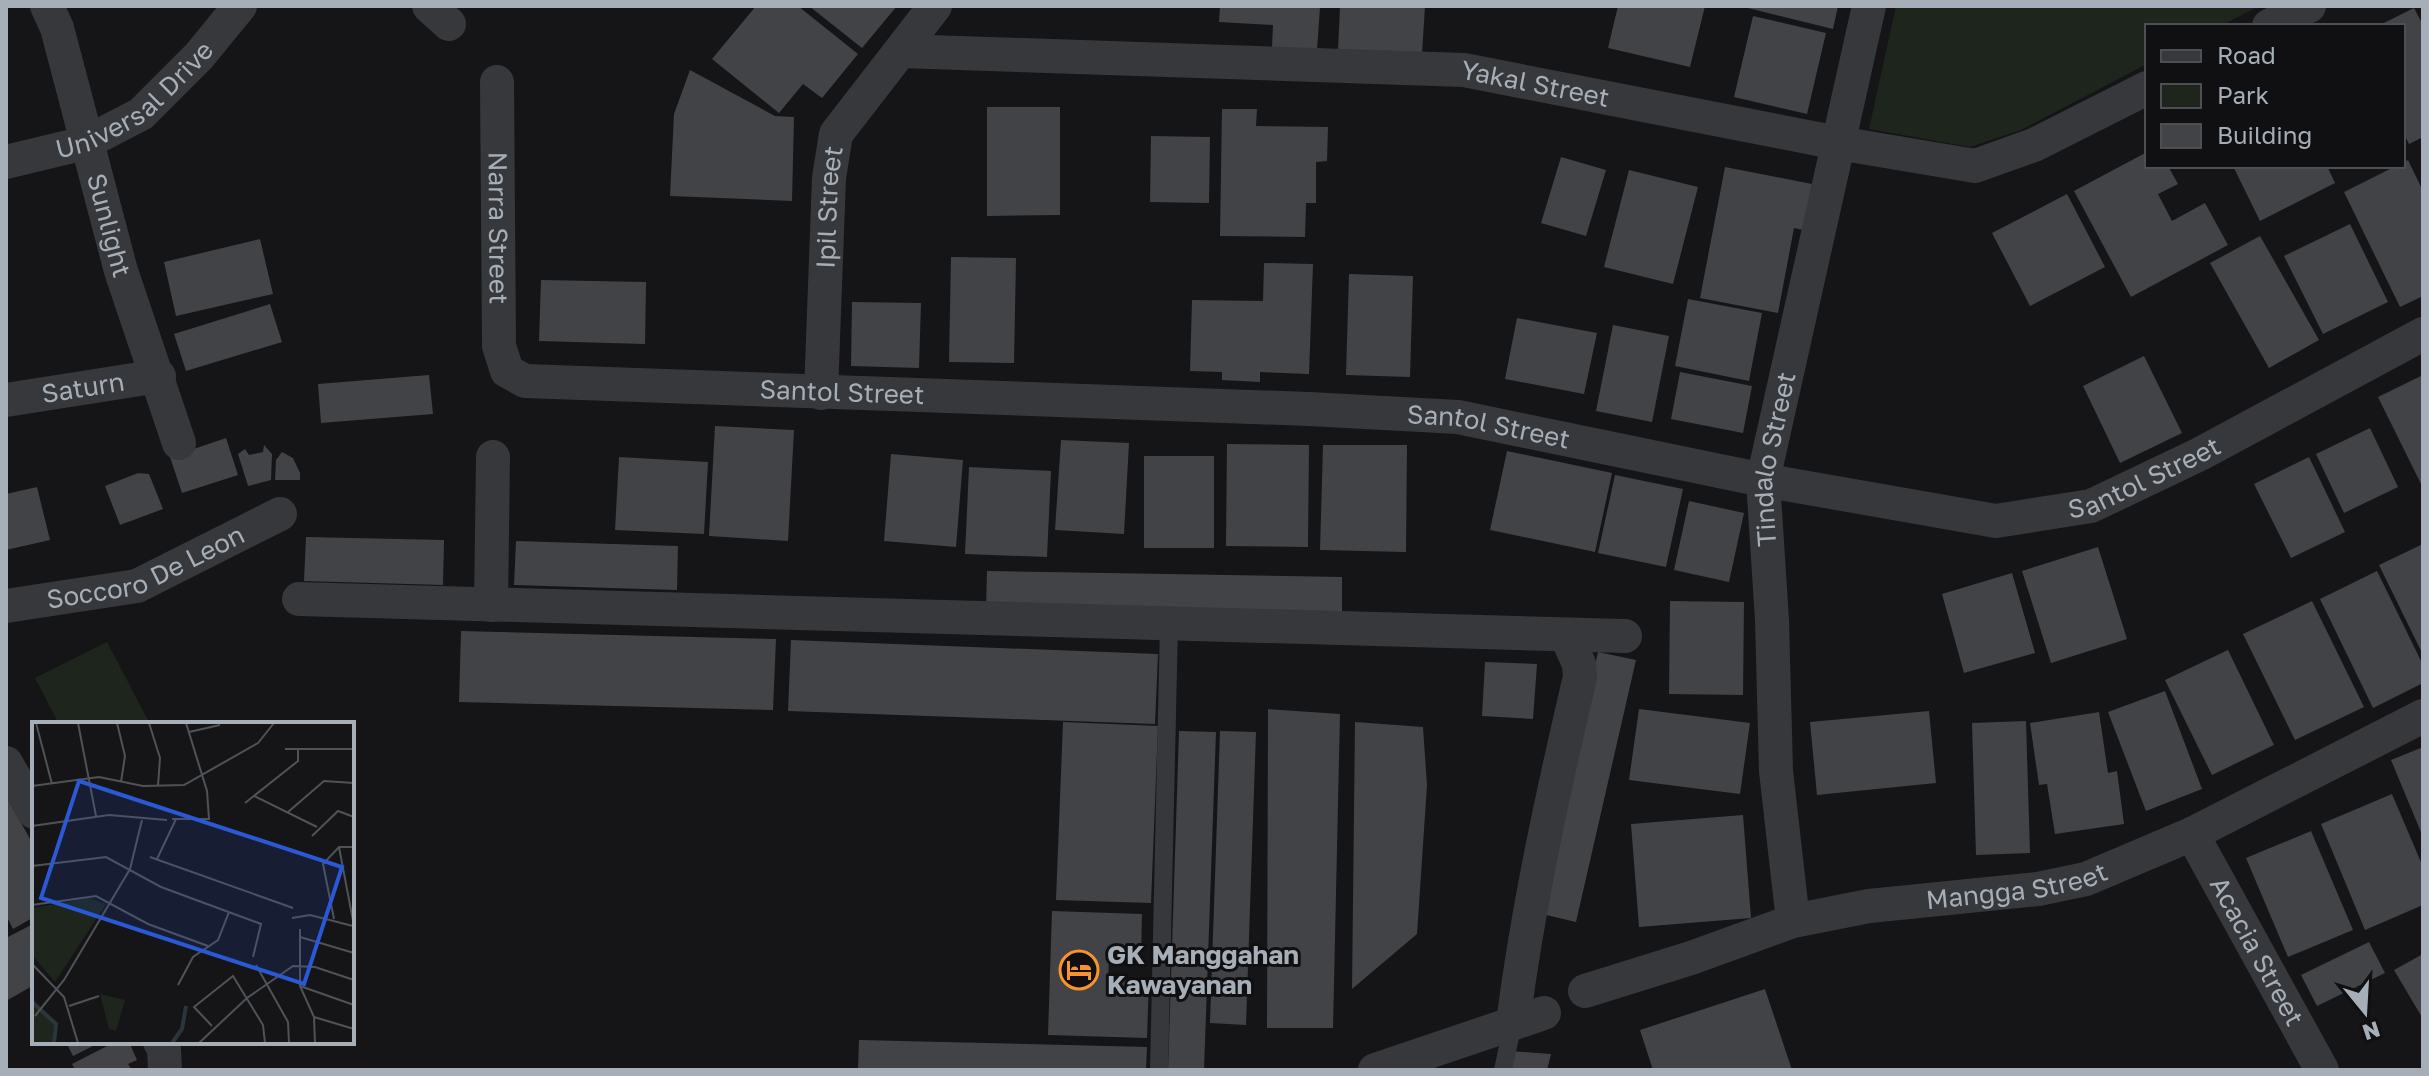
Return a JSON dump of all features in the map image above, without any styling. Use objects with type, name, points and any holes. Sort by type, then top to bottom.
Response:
[{"type":"street","name":"Sunlight","points":[[47,6],[57,28],[121,271],[159,376],[179,443]]},
{"type":"street","name":"Universal Drive","points":[[6,162],[85,143],[141,114],[199,56],[240,6]]},
{"type":"street","name":"Ipil Street","points":[[821,393],[829,178],[836,134],[935,6]]},
{"type":"street","name":"Tindalo Street","points":[[1793,921],[1776,771],[1772,620],[1763,480],[1869,6]]},
{"type":"street","points":[[2273,24],[2309,6]]},
{"type":"street","name":"Yakal Street","points":[[901,51],[1464,70],[1838,143],[1975,166],[2034,145],[2145,89]]},
{"type":"street","name":"Narra Street","points":[[497,82],[499,346],[507,371]]},
{"type":"street","name":"Santol Street","points":[[507,371],[525,381],[1293,408],[1458,417],[1763,480],[1996,521],[2091,506],[2200,454],[2423,334]]},
{"type":"street","name":"Saturn","points":[[6,400],[159,376]]},
{"type":"street","points":[[491,605],[493,457]]},
{"type":"street","name":"Soccoro De Leon","points":[[6,606],[137,586],[280,514]]},
{"type":"street","points":[[299,599],[1625,636]]},
{"type":"street","points":[[1375,1070],[1529,1018],[1525,936],[1550,805],[1580,677],[1579,664],[1566,635]]},
{"type":"street","name":"Mangga Street","points":[[1585,991],[1691,958],[1793,921],[1869,906],[2038,889],[2086,879],[2192,834],[2423,716]]},
{"type":"street","points":[[6,763],[32,808]]},
{"type":"street","name":"Acacia Street","points":[[2192,834],[2322,1070]]},
{"type":"lane","points":[[1159,1070],[1169,624]]},
{"type":"lane","points":[[1503,1070],[1529,1018]]},
{"type":"green space","points":[[1896,6],[2259,6],[2225,24],[2145,24],[2145,65],[2021,130],[1970,147],[1869,129]]},
{"type":"green space","points":[[107,642],[149,722],[58,722],[35,678]]},
{"type":"building","points":[[756,6],[798,6],[858,54],[822,98],[803,84],[779,113],[712,59]]},
{"type":"building","points":[[809,6],[897,6],[862,48]]},
{"type":"building","points":[[1220,6],[1320,7],[1317,50],[1272,47],[1273,25],[1219,22]]},
{"type":"building","points":[[1340,6],[1425,6],[1422,54],[1338,51]]},
{"type":"building","points":[[1618,6],[1705,6],[1690,67],[1608,48]]},
{"type":"building","points":[[1740,6],[1838,6],[1833,29]]},
{"type":"building","points":[[2414,8],[2423,25],[2423,137],[2409,144],[2405,136],[2405,24],[2382,24]]},
{"type":"building","points":[[1753,16],[1826,33],[1807,114],[1734,97]]},
{"type":"building","points":[[690,70],[775,116],[794,117],[792,201],[670,196],[674,114]]},
{"type":"building","points":[[987,107],[1060,107],[1060,215],[987,216]]},
{"type":"building","points":[[1222,109],[1257,109],[1256,126],[1328,127],[1327,161],[1316,162],[1316,203],[1306,203],[1305,237],[1220,236]]},
{"type":"building","points":[[1151,136],[1210,137],[1209,203],[1150,202]]},
{"type":"building","points":[[2145,153],[2145,168],[2169,168],[2178,184],[2158,194],[2172,221],[2205,203],[2228,245],[2131,297],[2074,191]]},
{"type":"building","points":[[1561,157],[1606,170],[1586,236],[1541,223]]},
{"type":"building","points":[[2408,160],[2423,191],[2423,296],[2400,307],[2344,192],[2392,168],[2405,168]]},
{"type":"building","points":[[1725,167],[1812,184],[1803,230],[1794,228],[1778,313],[1700,298]]},
{"type":"building","points":[[2234,168],[2328,168],[2335,183],[2260,221]]},
{"type":"building","points":[[1629,170],[1698,187],[1673,284],[1604,267]]},
{"type":"building","points":[[2067,194],[2105,267],[2030,306],[1992,233]]},
{"type":"building","points":[[2350,224],[2388,302],[2323,334],[2284,256]]},
{"type":"building","points":[[2260,236],[2319,340],[2269,368],[2210,263]]},
{"type":"building","points":[[260,239],[273,294],[176,316],[164,262]]},
{"type":"building","points":[[951,257],[1016,258],[1014,363],[949,362]]},
{"type":"building","points":[[1264,263],[1313,264],[1309,374],[1260,372],[1260,382],[1222,380],[1222,372],[1190,371],[1192,300],[1263,301]]},
{"type":"building","points":[[1349,274],[1413,276],[1410,377],[1346,375]]},
{"type":"building","points":[[541,280],[646,282],[645,344],[539,341]]},
{"type":"building","points":[[1688,299],[1762,313],[1749,381],[1675,366]]},
{"type":"building","points":[[852,302],[921,303],[919,368],[851,366]]},
{"type":"building","points":[[270,304],[282,342],[186,371],[174,334]]},
{"type":"building","points":[[1517,318],[1597,333],[1584,394],[1505,379]]},
{"type":"building","points":[[1613,325],[1669,336],[1652,422],[1596,411]]},
{"type":"building","points":[[2144,356],[2182,433],[2120,463],[2083,386]]},
{"type":"building","points":[[1680,372],[1752,386],[1743,433],[1671,419]]},
{"type":"building","points":[[429,375],[433,414],[321,423],[318,384]]},
{"type":"building","points":[[2423,375],[2423,488],[2378,397]]},
{"type":"building","points":[[715,426],[794,430],[788,541],[709,536]]},
{"type":"building","points":[[2370,428],[2398,487],[2344,513],[2316,454]]},
{"type":"building","points":[[226,438],[238,475],[182,493],[170,457]]},
{"type":"building","points":[[1061,440],[1129,443],[1124,534],[1055,530]]},
{"type":"building","points":[[1227,444],[1309,445],[1308,547],[1226,546]]},
{"type":"building","points":[[264,445],[272,454],[271,480],[248,486],[238,454],[245,449],[249,455],[263,452]]},
{"type":"building","points":[[1323,445],[1407,445],[1406,552],[1320,550]]},
{"type":"building","points":[[1507,451],[1612,473],[1595,552],[1490,530]]},
{"type":"building","points":[[282,452],[293,458],[300,480],[275,480],[276,460]]},
{"type":"building","points":[[891,454],[963,460],[956,547],[884,541]]},
{"type":"building","points":[[1144,456],[1214,456],[1214,548],[1144,548]]},
{"type":"building","points":[[619,457],[708,462],[704,534],[615,530]]},
{"type":"building","points":[[2309,457],[2345,532],[2291,558],[2254,484]]},
{"type":"building","points":[[969,467],[1051,471],[1047,557],[965,554]]},
{"type":"building","points":[[138,473],[149,474],[163,509],[120,525],[105,486]]},
{"type":"building","points":[[1615,475],[1683,489],[1666,567],[1598,553]]},
{"type":"building","points":[[37,487],[50,540],[6,550],[6,494]]},
{"type":"building","points":[[1689,501],[1744,513],[1729,582],[1674,570]]},
{"type":"building","points":[[306,537],[444,540],[443,585],[304,581]]},
{"type":"building","points":[[516,541],[678,546],[677,590],[514,585]]},
{"type":"building","points":[[2423,544],[2423,655],[2379,565]]},
{"type":"building","points":[[2098,547],[2127,639],[2051,663],[2022,571]]},
{"type":"building","points":[[987,571],[1342,577],[1342,615],[986,610]]},
{"type":"building","points":[[2377,571],[2423,665],[2423,683],[2373,708],[2320,599]]},
{"type":"building","points":[[2012,573],[2035,653],[1964,673],[1942,594]]},
{"type":"building","points":[[1670,601],[1744,602],[1743,695],[1669,694]]},
{"type":"building","points":[[2312,601],[2364,707],[2295,740],[2243,634]]},
{"type":"building","points":[[461,631],[776,639],[773,710],[459,702]]},
{"type":"building","points":[[791,640],[1158,654],[1155,724],[788,711]]},
{"type":"building","points":[[2228,650],[2274,745],[2212,775],[2165,680]]},
{"type":"building","points":[[1598,652],[1636,660],[1576,922],[1538,913]]},
{"type":"building","points":[[1485,662],[1537,664],[1533,719],[1482,716]]},
{"type":"building","points":[[2165,691],[2202,789],[2146,811],[2108,712]]},
{"type":"building","points":[[1268,709],[1340,714],[1333,1028],[1267,1028]]},
{"type":"building","points":[[1639,709],[1750,723],[1740,794],[1629,780]]},
{"type":"building","points":[[1929,711],[1936,783],[1817,795],[1810,722]]},
{"type":"building","points":[[2099,712],[2108,773],[2117,771],[2124,824],[2055,834],[2047,784],[2039,785],[2030,723]]},
{"type":"building","points":[[2026,721],[2030,853],[1976,855],[1972,723]]},
{"type":"building","points":[[1063,722],[1158,726],[1151,903],[1056,900]]},
{"type":"building","points":[[1355,722],[1423,727],[1427,785],[1417,934],[1352,989]]},
{"type":"building","points":[[1179,731],[1216,732],[1204,1070],[1168,1070]]},
{"type":"building","points":[[1220,731],[1256,732],[1246,1025],[1210,1023]]},
{"type":"building","points":[[2423,747],[2423,837],[2391,760]]},
{"type":"building","points":[[2392,794],[2423,867],[2423,905],[2365,930],[2321,824]]},
{"type":"building","points":[[6,796],[32,842],[32,918],[13,929],[6,915]]},
{"type":"building","points":[[1743,815],[1751,918],[1639,927],[1631,824]]},
{"type":"building","points":[[2311,831],[2353,930],[2288,957],[2246,858]]},
{"type":"building","name":"GK Manggahan Kawayanan","points":[[1052,911],[1142,914],[1141,960],[1109,958],[1108,980],[1149,981],[1147,1038],[1048,1035]]},
{"type":"building","points":[[32,925],[32,986],[6,1001],[6,938]]},
{"type":"building","points":[[2369,942],[2385,973],[2317,1006],[2301,975]]},
{"type":"building","points":[[2423,954],[2423,1019],[2394,970]]},
{"type":"building","points":[[1765,989],[1792,1070],[1653,1070],[1640,1030]]},
{"type":"building","points":[[859,1040],[1147,1047],[1146,1070],[858,1070]]},
{"type":"building","points":[[67,1044],[97,1044],[73,1056]]},
{"type":"building","points":[[111,1044],[130,1044],[137,1060],[128,1064],[132,1070],[75,1070],[72,1064]]},
{"type":"building","points":[[1511,1051],[1551,1054],[1547,1070],[1506,1070]]},
{"type":"place","name":"GK Manggahan Kawayanan","points":[[1079,970]]}]
